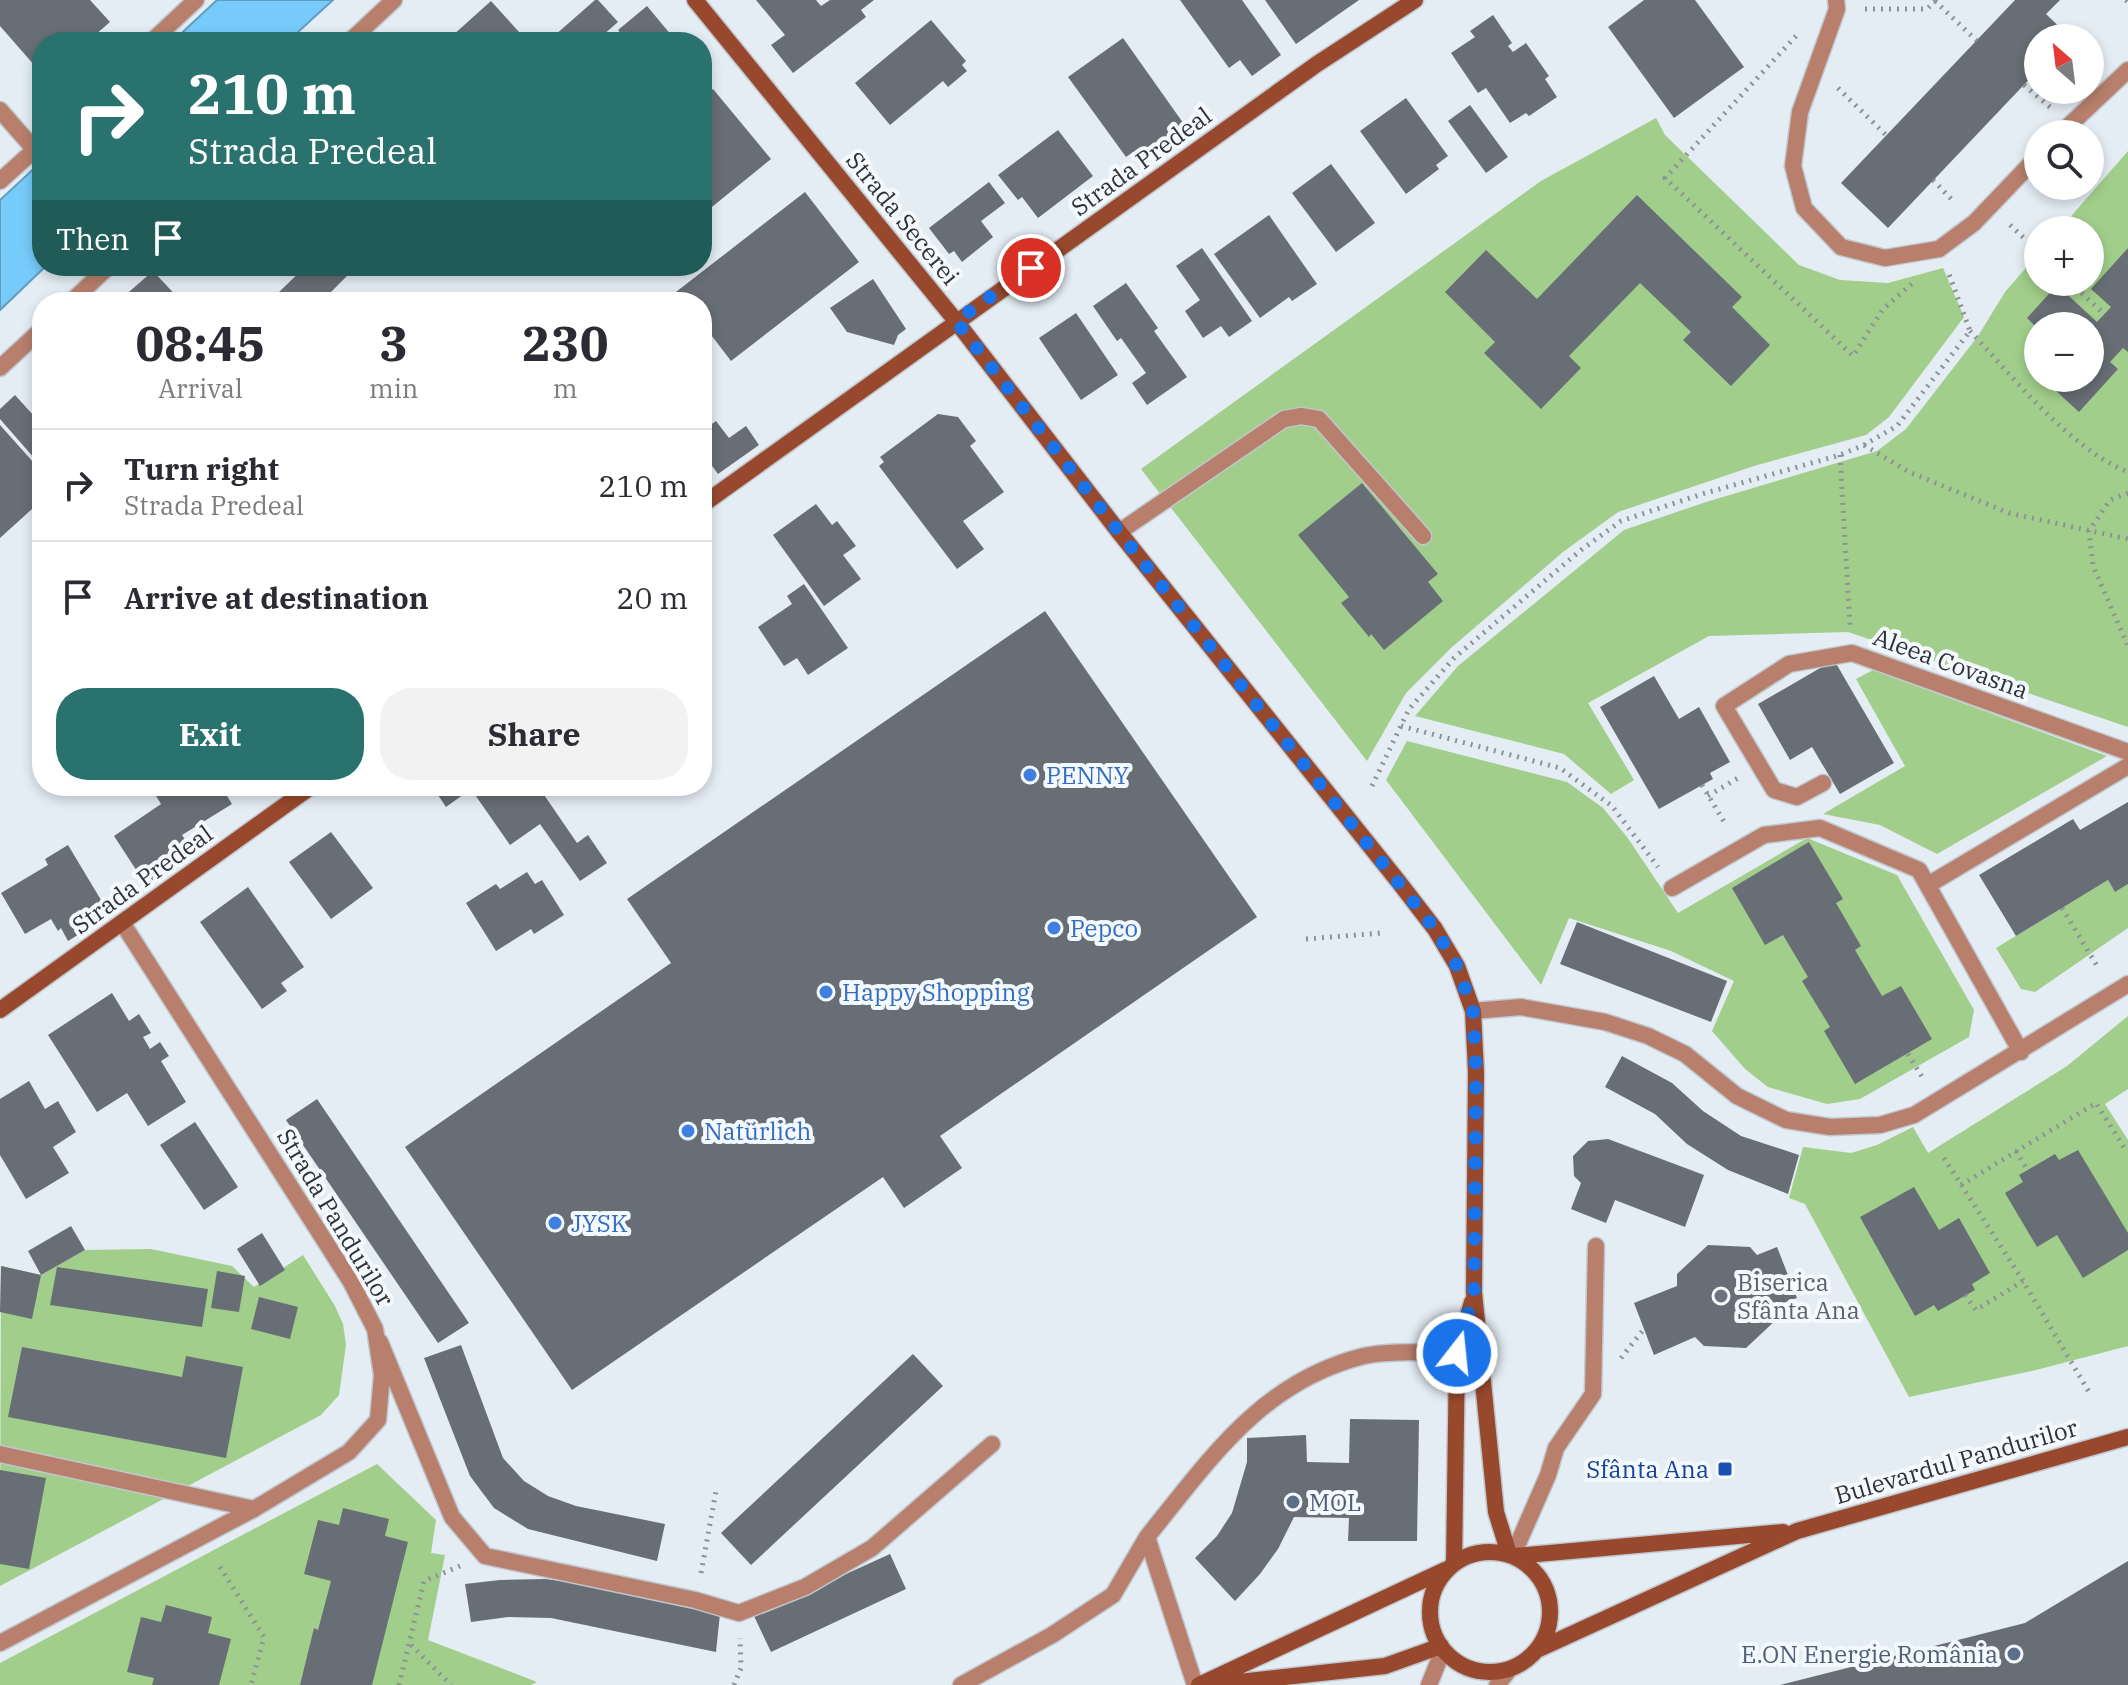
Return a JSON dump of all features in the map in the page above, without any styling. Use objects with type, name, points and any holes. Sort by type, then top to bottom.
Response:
[{"type":"street","points":[[162,32],[196,0]]},
{"type":"street","points":[[360,32],[394,0]]},
{"type":"street","name":"Strada Secerei","points":[[695,0],[956,321],[1119,532],[1435,929],[1457,966],[1473,1011],[1476,1072],[1474,1292],[1496,1512],[1512,1555]]},
{"type":"street","name":"Strada Predeal","points":[[712,498],[1317,64],[1415,0]]},
{"type":"street","points":[[1837,4],[1800,112],[1793,166],[1804,208],[1841,247],[1885,258],[1939,249],[1974,223],[2024,171]]},
{"type":"street","points":[[2075,120],[2128,70]]},
{"type":"street","points":[[0,110],[32,140]]},
{"type":"street","points":[[0,181],[32,152]]},
{"type":"street","points":[[82,292],[98,276]]},
{"type":"street","points":[[0,368],[32,338]]},
{"type":"street","points":[[1119,532],[1284,419],[1301,416],[1319,419],[1423,536]]},
{"type":"street","name":"Aleea Covasna","points":[[1823,783],[1797,797],[1774,790],[1724,706],[1789,664],[1852,653],[2128,752]]},
{"type":"street","points":[[1928,885],[2128,766]]},
{"type":"street","name":"Strada Predeal","points":[[0,1010],[298,796]]},
{"type":"street","points":[[1672,888],[1764,835],[1820,828],[1919,870],[2021,1052]]},
{"type":"street","name":"Strada Pandurilor","points":[[5,1636],[254,1509],[349,1452],[378,1420],[382,1375],[375,1329],[351,1282],[123,924]]},
{"type":"street","points":[[1473,1011],[1521,1007],[1605,1022],[1648,1036],[1685,1054],[1737,1096],[1786,1120],[1830,1127],[1880,1125],[1914,1115],[2128,984]]},
{"type":"street","points":[[1512,1555],[1548,1475],[1556,1448],[1593,1394],[1596,1246]]},
{"type":"street","name":"Strada Secerei","points":[[1450,1566],[1457,1353],[1474,1292]]},
{"type":"street","points":[[375,1329],[452,1517],[485,1556],[695,1600],[739,1613],[805,1587],[872,1548],[992,1444]]},
{"type":"street","points":[[961,1685],[1052,1635],[1113,1595],[1147,1537],[1235,1430],[1269,1400],[1310,1374],[1367,1355],[1457,1353]]},
{"type":"street","name":"Bulevardul Pandurilor","points":[[1539,1649],[1797,1531],[2128,1437]]},
{"type":"street","points":[[0,1454],[254,1509]]},
{"type":"street","name":"Bulevardul Pandurilor","points":[[1512,1555],[1797,1531]]},
{"type":"street","points":[[1147,1537],[1197,1685],[1471,1554],[1490,1551],[1512,1555],[1531,1566],[1542,1580],[1549,1597],[1551,1615],[1539,1649],[1509,1670],[1497,1685]]},
{"type":"street","points":[[1450,1566],[1438,1581],[1430,1607],[1434,1634],[1456,1662],[1488,1672],[1509,1670]]},
{"type":"street","points":[[1212,1685],[1385,1666],[1442,1648]]},
{"type":"street","points":[[1429,1685],[1442,1648]]},
{"type":"path","points":[[1837,4],[1927,9],[1936,0],[1977,41]]},
{"type":"path","points":[[1816,67],[1886,135]]},
{"type":"path","points":[[2046,104],[2054,111]]},
{"type":"path","points":[[1933,180],[1957,205]]},
{"type":"path","points":[[1990,206],[2024,238]]},
{"type":"path","points":[[1948,272],[1970,331],[2049,415],[2107,464],[2128,472]]},
{"type":"path","points":[[2085,296],[2102,312]]},
{"type":"path","points":[[1372,786],[1409,709],[1454,658],[1581,550],[1621,521],[1864,445],[1897,426],[1970,331]]},
{"type":"path","points":[[1864,445],[1909,472],[2009,513],[2128,539]]},
{"type":"path","points":[[1840,455],[1852,653]]},
{"type":"path","points":[[2128,493],[2110,500],[2089,531],[2093,566],[2128,646]]},
{"type":"path","points":[[1400,726],[1560,768],[1612,806],[1672,888]]},
{"type":"path","points":[[1708,796],[1736,779]]},
{"type":"path","points":[[1702,785],[1741,849]]},
{"type":"path","points":[[2062,908],[2102,973]]},
{"type":"path","points":[[1306,939],[1382,933]]},
{"type":"path","points":[[1908,1054],[1929,1088]]},
{"type":"path","points":[[1961,1185],[2096,1103],[2125,1149]]},
{"type":"path","points":[[2016,1151],[2028,1171]]},
{"type":"path","points":[[1944,1158],[2089,1392]]},
{"type":"path","points":[[1965,1295],[1976,1310],[2023,1281]]},
{"type":"path","points":[[695,1600],[716,1491]]},
{"type":"path","points":[[399,1685],[424,1581],[485,1556]]},
{"type":"path","points":[[220,1567],[264,1637],[251,1685]]},
{"type":"path","points":[[734,1685],[741,1668],[739,1613]]},
{"type":"path","points":[[411,1644],[451,1685]]},
{"type":"green space","points":[[1656,118],[1665,135],[1799,265],[1840,280],[1888,283],[1943,268],[1964,317],[1889,417],[1866,435],[1754,466],[1618,512],[1563,552],[1452,647],[1406,693],[1367,761],[1141,469],[1541,181]]},
{"type":"green space","points":[[2128,151],[2128,727],[1848,632],[1709,636],[1588,703],[1634,780],[1611,794],[1564,754],[1415,716],[1458,666],[1624,530],[1877,451],[1906,429],[1978,336],[2005,292],[2024,270],[2024,296],[2104,296],[2104,216],[2071,216],[2085,200],[2104,200],[2104,178]]},
{"type":"green space","points":[[1873,670],[2107,756],[1937,854],[1880,825],[1823,814],[1905,766],[1856,679]]},
{"type":"green space","points":[[1407,741],[1567,782],[1603,808],[1627,837],[1678,913],[1807,838],[1897,875],[1974,1010],[1969,1037],[1860,1099],[1827,1104],[1768,1087],[1745,1069],[1712,1031],[1734,981],[1671,951],[1569,918],[1541,985],[1386,780]]},
{"type":"green space","points":[[2108,880],[2115,892],[2128,884],[2128,928],[2035,992],[2021,989],[1996,948]]},
{"type":"green space","points":[[2128,1016],[2128,1089],[2105,1104],[2128,1140],[2128,1346],[2036,1370],[1909,1397],[1805,1204],[1789,1198],[1803,1147],[1851,1153],[1877,1145],[1913,1127],[1928,1153],[2067,1066]]},
{"type":"green space","points":[[151,1249],[232,1266],[254,1287],[303,1255],[343,1324],[346,1345],[339,1395],[321,1415],[0,1586],[1,1266],[41,1275],[85,1250]]},
{"type":"green space","points":[[377,1464],[436,1520],[431,1553],[445,1555],[428,1640],[537,1682],[531,1685],[0,1685],[0,1663]]},
{"type":"water","points":[[217,0],[333,0],[298,32],[183,32]]},
{"type":"water","points":[[32,170],[32,276],[36,276],[0,310],[0,200]]},
{"type":"building","points":[[0,0],[90,0],[110,22],[98,32],[32,32],[32,63],[0,26]]},
{"type":"building","points":[[595,0],[618,22],[606,32],[559,32]]},
{"type":"building","points":[[756,0],[816,0],[821,6],[830,0],[874,0],[861,10],[866,17],[793,73],[771,45],[785,35]]},
{"type":"building","points":[[1180,0],[1242,0],[1281,55],[1252,76],[1240,60],[1229,68]]},
{"type":"building","points":[[1265,0],[1359,0],[1296,44]]},
{"type":"building","points":[[1644,0],[1695,0],[1744,67],[1674,118],[1608,27]]},
{"type":"building","points":[[2015,0],[2060,0],[2046,14],[2056,24],[2024,24],[2024,85],[1888,228],[1841,183]]},
{"type":"building","points":[[491,1],[519,32],[456,32]]},
{"type":"building","points":[[647,6],[669,32],[620,32],[618,30]]},
{"type":"building","points":[[1493,15],[1512,43],[1508,46],[1513,52],[1526,43],[1549,76],[1545,79],[1557,97],[1529,116],[1526,113],[1510,123],[1486,88],[1478,93],[1451,53],[1475,37],[1470,31]]},
{"type":"building","points":[[931,20],[966,61],[962,65],[967,71],[948,87],[943,81],[890,125],[855,83]]},
{"type":"building","points":[[1123,38],[1186,127],[1139,160],[1133,152],[1126,157],[1068,77]]},
{"type":"building","points":[[712,90],[771,159],[712,207]]},
{"type":"building","points":[[1406,98],[1448,156],[1436,165],[1439,169],[1406,194],[1360,131]]},
{"type":"building","points":[[1470,105],[1508,157],[1486,173],[1448,121]]},
{"type":"building","points":[[1058,130],[1093,176],[1038,218],[1022,197],[1018,200],[998,175]]},
{"type":"building","points":[[1331,164],[1375,223],[1336,252],[1292,193]]},
{"type":"building","points":[[989,182],[1005,203],[981,221],[993,237],[962,262],[954,251],[949,254],[929,228]]},
{"type":"building","points":[[805,192],[859,262],[731,361],[712,336],[712,292],[676,292],[697,276],[712,276],[712,264]]},
{"type":"building","points":[[1637,195],[1742,297],[1732,307],[1770,345],[1731,386],[1683,340],[1691,332],[1640,283],[1569,356],[1581,368],[1541,409],[1484,353],[1495,342],[1445,292],[1486,250],[1537,299]]},
{"type":"building","points":[[1269,215],[1317,284],[1292,301],[1289,297],[1260,318],[1214,254]]},
{"type":"building","points":[[1202,248],[1252,321],[1229,337],[1221,326],[1203,338],[1185,311],[1200,300],[1176,266]]},
{"type":"building","points":[[2128,248],[2128,352],[2123,348],[2110,362],[2118,369],[2104,384],[2104,314],[2111,307],[2099,296],[2104,296],[2104,275]]},
{"type":"building","points":[[147,276],[158,276],[173,292],[129,292]]},
{"type":"building","points":[[296,276],[347,276],[331,292],[279,292]]},
{"type":"building","points":[[873,279],[906,329],[898,335],[894,345],[847,332],[830,308]]},
{"type":"building","points":[[1126,283],[1158,328],[1154,331],[1187,377],[1147,405],[1132,383],[1146,373],[1121,338],[1117,341],[1093,306]]},
{"type":"building","points":[[2047,296],[2069,296],[2086,312],[2032,312]]},
{"type":"building","points":[[1076,313],[1118,375],[1081,400],[1039,338]]},
{"type":"building","points":[[2057,392],[2097,392],[2079,412]]},
{"type":"building","points":[[15,395],[32,414],[32,456],[0,419],[0,409]]},
{"type":"building","points":[[938,414],[958,417],[976,441],[970,446],[1004,492],[963,521],[984,549],[957,569],[879,466],[884,462],[880,457]]},
{"type":"building","points":[[716,421],[729,438],[746,426],[759,445],[718,474],[712,466],[712,424]]},
{"type":"building","points":[[0,425],[32,461],[32,509],[0,538]]},
{"type":"building","points":[[1362,483],[1438,574],[1428,582],[1443,601],[1384,650],[1341,603],[1349,597],[1298,535]]},
{"type":"building","points":[[816,504],[832,525],[837,521],[856,546],[843,555],[861,579],[824,606],[773,535]]},
{"type":"building","points":[[804,584],[848,648],[808,675],[797,658],[784,666],[758,627],[792,604],[787,596]]},
{"type":"building","points":[[1045,611],[1257,917],[940,1136],[962,1168],[904,1208],[883,1177],[572,1390],[405,1147],[671,963],[627,899]]},
{"type":"building","points":[[1834,660],[1894,763],[1840,794],[1812,747],[1790,760],[1758,704]]},
{"type":"building","points":[[1654,676],[1679,719],[1699,707],[1730,762],[1710,773],[1713,779],[1659,809],[1600,707]]},
{"type":"building","points":[[156,796],[227,796],[232,804],[182,835],[194,853],[146,885],[114,836],[161,804]]},
{"type":"building","points":[[439,796],[461,796],[446,807]]},
{"type":"building","points":[[476,796],[545,796],[577,843],[588,835],[607,863],[580,881],[540,824],[510,845]]},
{"type":"building","points":[[2128,802],[2128,884],[2115,892],[2108,880],[2016,936],[1979,875],[2073,819],[2080,830]]},
{"type":"building","points":[[331,832],[373,888],[331,919],[289,862]]},
{"type":"building","points":[[1809,842],[1843,899],[1836,903],[1861,946],[1855,950],[1882,996],[1901,986],[1932,1039],[1855,1084],[1824,1031],[1830,1027],[1802,981],[1808,977],[1783,935],[1765,945],[1732,888]]},
{"type":"building","points":[[68,845],[110,915],[68,941],[61,928],[58,931],[51,919],[25,934],[1,893],[48,865],[45,859]]},
{"type":"building","points":[[527,872],[535,884],[542,880],[564,915],[534,934],[531,929],[496,951],[466,903],[496,884],[500,889]]},
{"type":"building","points":[[248,887],[304,967],[281,983],[287,991],[262,1009],[200,922]]},
{"type":"building","points":[[1577,922],[1727,981],[1711,1022],[1560,964]]},
{"type":"building","points":[[112,993],[129,1021],[139,1014],[151,1033],[143,1037],[150,1049],[160,1042],[169,1056],[161,1061],[186,1102],[148,1126],[127,1093],[97,1112],[48,1035]]},
{"type":"building","points":[[1622,1056],[1672,1083],[1703,1111],[1741,1136],[1799,1155],[1788,1194],[1728,1170],[1687,1144],[1655,1114],[1605,1087]]},
{"type":"building","points":[[29,1081],[45,1109],[58,1101],[76,1132],[53,1147],[69,1173],[26,1199],[0,1155],[0,1099]]},
{"type":"building","points":[[317,1099],[469,1323],[438,1343],[286,1120]]},
{"type":"building","points":[[195,1122],[238,1187],[204,1210],[160,1145]]},
{"type":"building","points":[[1608,1139],[1704,1175],[1685,1227],[1615,1200],[1606,1223],[1571,1209],[1581,1183],[1574,1176],[1573,1156],[1588,1141]]},
{"type":"building","points":[[2078,1150],[2128,1233],[2128,1250],[2083,1278],[2057,1235],[2037,1247],[2005,1193],[2023,1182],[2019,1175],[2055,1154],[2059,1160]]},
{"type":"building","points":[[1914,1187],[1939,1230],[1959,1218],[1990,1273],[1972,1284],[1975,1290],[1938,1311],[1934,1305],[1915,1316],[1860,1217]]},
{"type":"building","points":[[71,1226],[85,1250],[41,1275],[28,1251]]},
{"type":"building","points":[[262,1233],[285,1270],[260,1286],[237,1249]]},
{"type":"building","points":[[1708,1245],[1750,1247],[1757,1255],[1777,1247],[1797,1298],[1778,1305],[1777,1319],[1746,1348],[1704,1346],[1695,1337],[1654,1355],[1634,1303],[1677,1286],[1677,1274]]},
{"type":"building","points":[[1,1266],[41,1275],[32,1319],[0,1312]]},
{"type":"building","points":[[57,1267],[208,1289],[202,1327],[50,1305]]},
{"type":"building","points":[[217,1271],[245,1276],[239,1312],[211,1308]]},
{"type":"building","points":[[259,1297],[298,1307],[290,1339],[251,1329]]},
{"type":"building","points":[[461,1345],[503,1458],[524,1481],[548,1496],[576,1506],[665,1524],[657,1561],[528,1529],[494,1508],[470,1476],[424,1358]]},
{"type":"building","points":[[22,1347],[182,1377],[186,1356],[243,1367],[226,1458],[8,1417]]},
{"type":"building","points":[[913,1354],[943,1386],[751,1565],[721,1533]]},
{"type":"building","points":[[1350,1419],[1419,1420],[1417,1541],[1348,1541],[1349,1518],[1294,1517],[1278,1549],[1235,1601],[1195,1558],[1217,1536],[1232,1513],[1247,1462],[1247,1438],[1306,1435],[1307,1462],[1349,1463]]},
{"type":"building","points":[[0,1470],[46,1478],[29,1569],[0,1564]]},
{"type":"building","points":[[343,1508],[389,1519],[385,1536],[408,1542],[372,1685],[300,1685],[314,1628],[318,1630],[331,1581],[304,1574],[318,1520],[339,1525]]},
{"type":"building","points":[[890,1554],[906,1589],[771,1652],[754,1616]]},
{"type":"building","name":"E.ON Energie România","points":[[2128,1561],[2128,1685],[1780,1685],[2025,1623]]},
{"type":"building","points":[[545,1579],[578,1583],[720,1614],[716,1652],[551,1618],[508,1617],[471,1622],[465,1584]]},
{"type":"building","points":[[166,1605],[212,1617],[208,1633],[231,1639],[219,1685],[152,1685],[154,1678],[127,1672],[141,1617],[161,1622]]},
{"type":"place","name":"PENNY","points":[[1030,775]]},
{"type":"place","name":"Pepco","points":[[1054,928]]},
{"type":"place","name":"Happy Shopping","points":[[826,992]]},
{"type":"place","name":"Natürlich","points":[[688,1131]]},
{"type":"place","name":"JYSK","points":[[555,1223]]},
{"type":"place","name":"Biserica Sfânta Ana","points":[[1721,1296]]},
{"type":"place","name":"Sfânta Ana","points":[[1725,1469]]},
{"type":"place","name":"MOL","points":[[1293,1502]]},
{"type":"place","name":"E.ON Energie România","points":[[2014,1654]]},
{"type":"route","points":[[1031,268],[956,321],[1119,532],[1435,929],[1457,966],[1473,1011],[1476,1072],[1474,1292],[1457,1353]]}]
